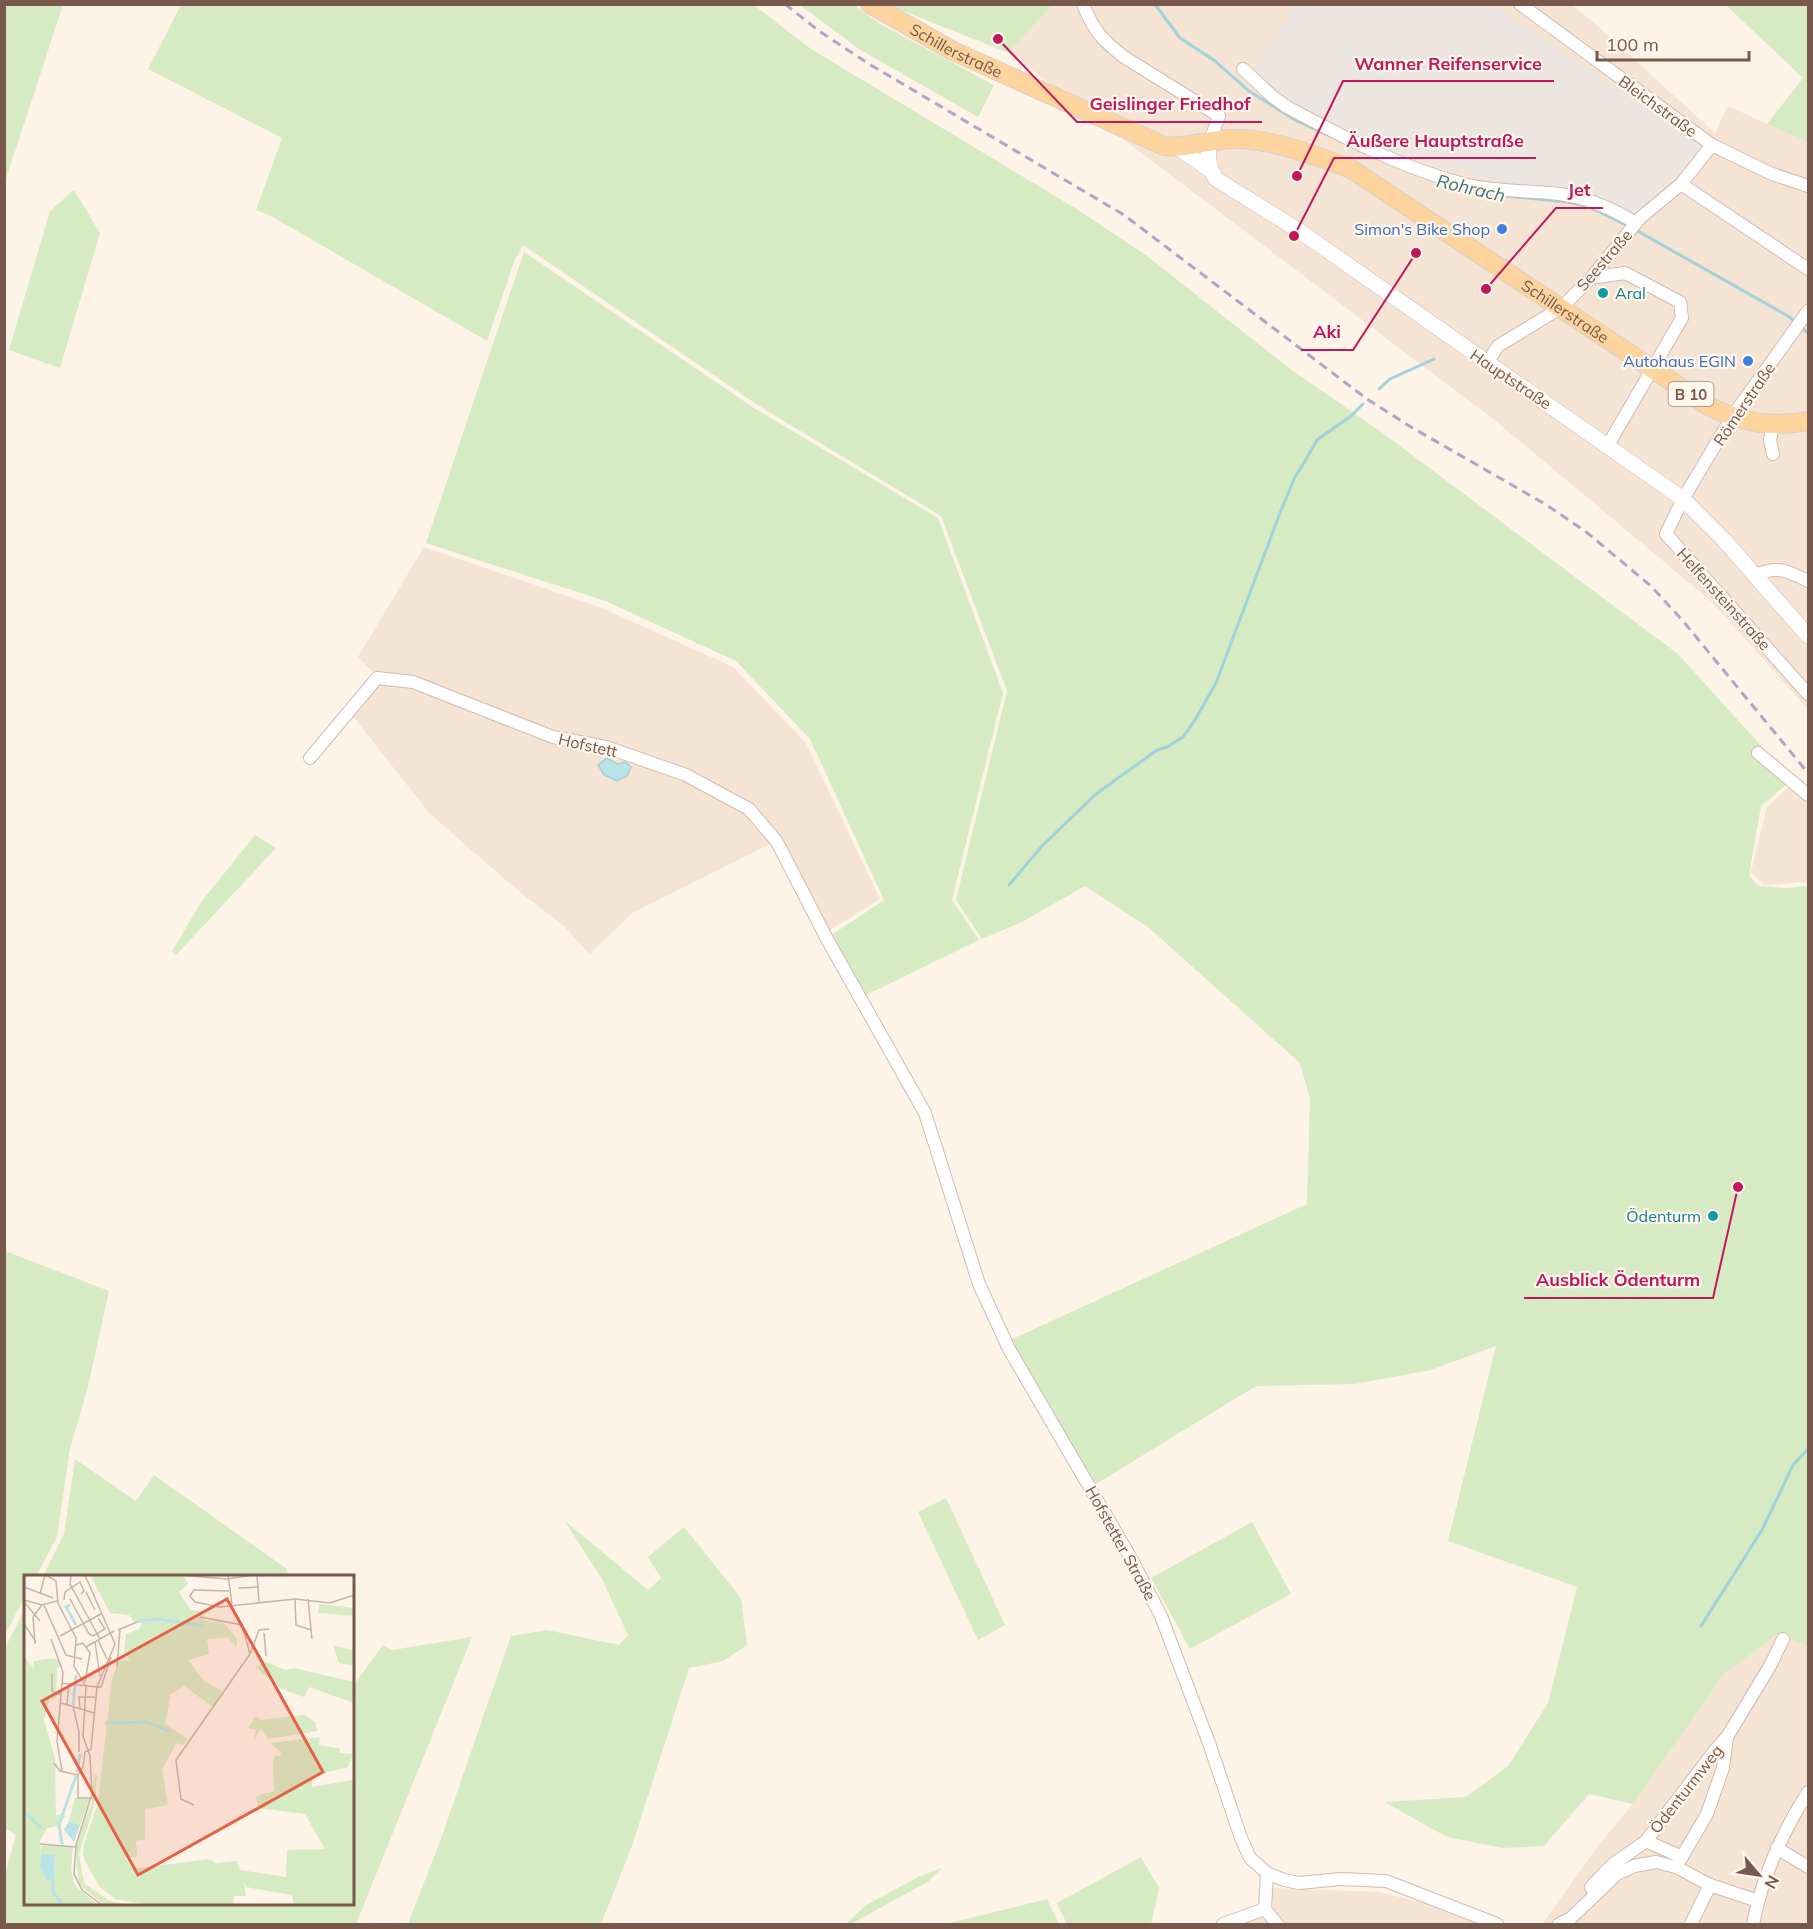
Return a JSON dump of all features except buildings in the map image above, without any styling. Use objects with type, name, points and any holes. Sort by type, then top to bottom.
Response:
[{"type":"main road","name":"Schillerstraße","points":[[870,4],[953,51],[1164,146],[1177,147],[1233,139],[1255,140],[1351,169],[1710,407],[1731,417],[1752,423],[1773,425]]},
{"type":"main road","name":"B 10","points":[[1773,425],[1809,421]]},
{"type":"street","points":[[1083,4],[1090,23],[1112,48],[1219,116],[1210,141],[1208,154],[1210,170]]},
{"type":"street","name":"Bleichstraße","points":[[1520,4],[1712,145],[1772,174],[1809,186]]},
{"type":"street","points":[[1242,69],[1287,107],[1400,161],[1465,184],[1581,198],[1618,213],[1635,224]]},
{"type":"street","name":"Seestraße","points":[[1487,363],[1498,346],[1562,307],[1591,278],[1635,224],[1681,184],[1712,145]]},
{"type":"street","name":"Hauptstraße","points":[[1177,147],[1210,170],[1216,179],[1298,230],[1683,499],[1756,575],[1809,636]]},
{"type":"street","points":[[1681,184],[1809,269]]},
{"type":"street","points":[[1591,278],[1625,273],[1680,302],[1682,318],[1608,445]]},
{"type":"street","name":"Römerstraße","points":[[1683,499],[1731,417],[1806,314]]},
{"type":"street","points":[[1773,425],[1770,440],[1773,454]]},
{"type":"street","name":"Helfensteinstraße","points":[[1683,499],[1666,534],[1809,694]]},
{"type":"street","points":[[1756,575],[1767,570],[1779,569],[1809,581]]},
{"type":"street","name":"Hofstett","points":[[310,758],[377,678],[413,682],[553,737],[606,747],[686,775],[749,809],[777,842],[827,939]]},
{"type":"street","points":[[1758,753],[1809,795]]},
{"type":"street","name":"Hofstetter Straße","points":[[827,939],[925,1113],[980,1284],[1009,1349],[1127,1551],[1161,1616],[1250,1858],[1267,1873],[1299,1883],[1341,1879],[1386,1881],[1497,1924]]},
{"type":"street","name":"Ödenturmweg","points":[[1679,1862],[1656,1862],[1634,1866],[1617,1874],[1595,1895],[1591,1887],[1612,1865],[1646,1841],[1727,1737],[1770,1666],[1783,1639]]},
{"type":"street","name":"Ödenturmweg","points":[[1679,1862],[1707,1814],[1723,1768],[1727,1737]]},
{"type":"street","points":[[1753,1924],[1758,1901],[1777,1848],[1808,1796]]},
{"type":"street","name":"Ödenturmweg","points":[[1646,1841],[1710,1885],[1758,1901]]},
{"type":"street","points":[[1777,1848],[1809,1867]]},
{"type":"street","points":[[1267,1873],[1265,1909],[1277,1924]]},
{"type":"street","points":[[1691,1924],[1710,1885]]},
{"type":"street","points":[[1559,1924],[1570,1918],[1595,1895]]},
{"type":"street","points":[[1222,1924],[1265,1909]]},
{"type":"shaded area","points":[[1052,5],[1572,5],[1715,133],[1728,106],[1808,142],[1808,709],[1711,601],[1497,422],[1009,53]]},
{"type":"shaded area","points":[[1295,5],[1493,5],[1703,145],[1670,183],[1630,216],[1406,159],[1291,103],[1252,73]]},
{"type":"shaded area","points":[[424,547],[602,608],[733,667],[806,743],[880,899],[830,930],[782,838],[632,913],[590,954],[564,926],[516,889],[429,813],[353,716],[381,680],[358,657]]},
{"type":"shaded area","points":[[1797,779],[1808,789],[1808,882],[1764,885],[1751,872],[1767,807]]},
{"type":"shaded area","points":[[1778,1634],[1808,1646],[1808,1924],[1542,1924],[1600,1843],[1633,1804],[1724,1674]]},
{"type":"shaded area","points":[[1272,1888],[1380,1892],[1506,1924],[1212,1924],[1255,1911]]},
{"type":"green space","points":[[4,5],[63,5],[5,182]]},
{"type":"green space","points":[[181,5],[754,5],[811,49],[1075,208],[1147,256],[1289,368],[1384,434],[1678,654],[1792,780],[1761,806],[1749,875],[1758,886],[1787,888],[1808,886],[1808,1646],[1778,1634],[1724,1674],[1633,1804],[1589,1794],[1544,1846],[1503,1848],[1447,1837],[1384,1802],[1466,1797],[1508,1766],[1548,1703],[1577,1587],[1448,1541],[1496,1346],[1431,1370],[1355,1384],[1256,1386],[1096,1484],[1010,1340],[1307,1204],[1310,1099],[1300,1063],[1148,927],[1085,886],[1022,922],[982,939],[956,900],[1007,691],[941,516],[756,404],[523,245],[514,262],[487,341],[271,216],[256,210],[282,138],[148,69]]},
{"type":"green space","points":[[800,5],[854,5],[880,24],[994,85],[978,117],[859,49]]},
{"type":"green space","points":[[888,5],[1052,5],[1009,53]]},
{"type":"green space","points":[[1726,5],[1808,5],[1808,142],[1767,124],[1803,78]]},
{"type":"green space","points":[[74,190],[100,233],[60,368],[9,350],[50,211]]},
{"type":"green space","points":[[524,252],[754,408],[938,518],[1003,693],[952,900],[979,940],[864,996],[833,934],[884,900],[810,739],[736,661],[605,601],[426,543]]},
{"type":"green space","points":[[255,835],[276,848],[176,955],[172,951],[202,901]]},
{"type":"green space","points":[[5,1251],[109,1291],[87,1391],[70,1448],[57,1537],[37,1575],[24,1575],[24,1598],[5,1635]]},
{"type":"green space","points":[[75,1459],[136,1501],[154,1475],[287,1569],[288,1575],[44,1575],[64,1534]]},
{"type":"green space","points":[[946,1498],[1005,1625],[978,1640],[918,1512]]},
{"type":"green space","points":[[564,1520],[648,1590],[661,1578],[648,1557],[684,1527],[741,1598],[747,1645],[723,1661],[689,1668],[632,1846],[601,1924],[408,1924],[442,1836],[511,1636],[547,1630],[619,1645],[628,1635],[602,1579]]},
{"type":"green space","points":[[1252,1522],[1291,1594],[1190,1649],[1151,1578]]},
{"type":"green space","points":[[24,1611],[24,1905],[354,1905],[354,1685],[383,1645],[392,1650],[472,1637],[356,1924],[5,1924],[5,1874],[16,1835],[5,1828],[5,1648]]},
{"type":"green space","points":[[1141,1857],[1159,1888],[1151,1924],[1067,1924],[1057,1903]]},
{"type":"green space","points":[[942,1868],[929,1881],[851,1924],[846,1924],[866,1905],[920,1876]]},
{"type":"green space","points":[[1047,1899],[1059,1924],[946,1924]]},
{"type":"water","points":[[607,758],[617,764],[625,762],[631,767],[627,776],[617,781],[604,775],[598,765]]},
{"type":"waterway","name":"Rohrach","points":[[1153,4],[1180,38],[1215,61],[1249,91],[1295,120],[1332,137]]},
{"type":"waterway","name":"Rohrach","points":[[1484,194],[1568,202],[1589,207],[1628,226]]},
{"type":"waterway","name":"Rohrach","points":[[1634,229],[1797,323]]},
{"type":"waterway","name":"Rohrach","points":[[1802,328],[1808,333]]},
{"type":"waterway","points":[[1379,389],[1390,379],[1434,359]]},
{"type":"waterway","points":[[1009,885],[1042,846],[1096,794],[1157,750],[1183,737],[1216,683],[1295,477],[1317,440],[1351,416],[1363,404]]},
{"type":"waterway","points":[[1701,1626],[1762,1530],[1793,1465],[1808,1449]]},
{"type":"railway","points":[[785,4],[819,31],[869,64],[1124,215],[1367,399],[1545,504],[1585,531],[1651,586],[1683,621],[1808,773]]},
{"type":"place","name":"Geislinger Friedhof","points":[[998,39]]},
{"type":"place","name":"Wanner Reifenservice","points":[[1297,176]]},
{"type":"place","name":"Simon's Bike Shop","points":[[1502,229]]},
{"type":"place","name":"Äußere Hauptstraße","points":[[1294,236]]},
{"type":"place","name":"Aki","points":[[1416,253]]},
{"type":"place","name":"Jet","points":[[1486,289]]},
{"type":"place","name":"Aral","points":[[1603,293]]},
{"type":"place","name":"Autohaus EGIN","points":[[1748,361]]},
{"type":"place","name":"Ausblick Ödenturm","points":[[1738,1187]]},
{"type":"place","name":"Ödenturm","points":[[1713,1216]]}]
